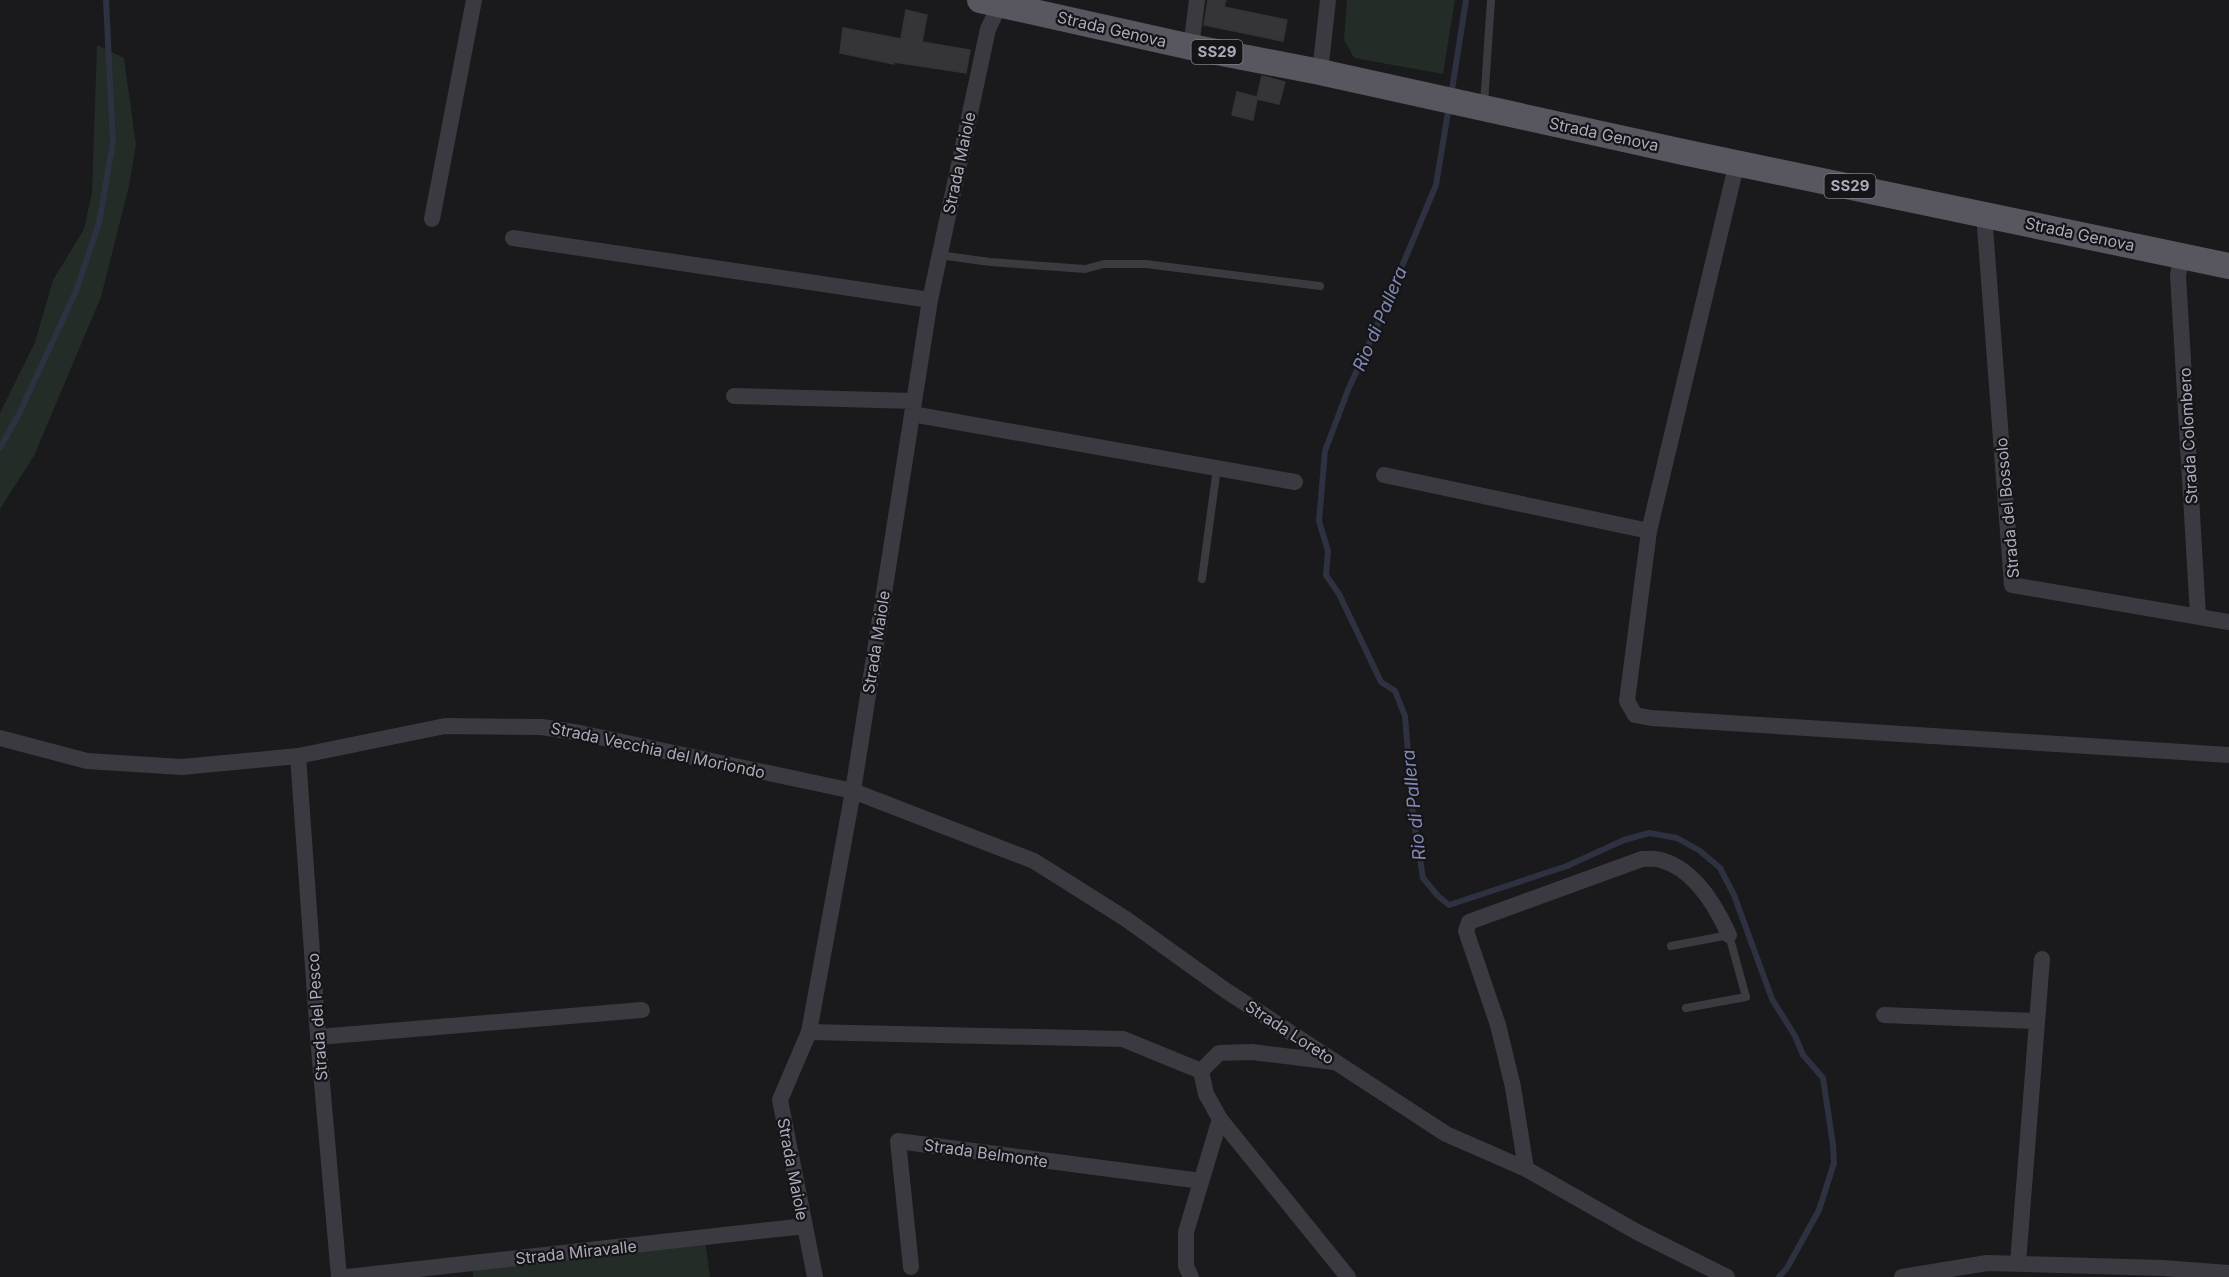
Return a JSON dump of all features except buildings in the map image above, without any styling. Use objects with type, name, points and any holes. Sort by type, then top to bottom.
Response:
[{"type":"main road","name":"Strada Genova","points":[[990,2],[1191,47],[1435,96],[2229,266]]},
{"type":"street","points":[[432,219],[474,0]]},
{"type":"street","points":[[1191,47],[1197,0]]},
{"type":"street","points":[[1320,72],[1328,0]]},
{"type":"street","name":"Strada Maiole","points":[[816,1277],[780,1100],[809,1032],[853,791],[930,300],[988,29],[990,2]]},
{"type":"street","points":[[1737,162],[1649,531],[1627,701],[1635,715],[1651,718],[2229,755]]},
{"type":"street","name":"Strada del Bossolo","points":[[1984,214],[2012,585],[2229,622]]},
{"type":"street","points":[[513,238],[930,300]]},
{"type":"street","name":"Strada Colombero","points":[[2182,256],[2178,275],[2198,616]]},
{"type":"street","points":[[734,396],[913,407],[1295,482]]},
{"type":"street","points":[[1384,475],[1649,531]]},
{"type":"street","name":"Strada Vecchia del Moriondo","points":[[0,738],[87,761],[182,767],[298,756],[445,726],[542,727],[853,791]]},
{"type":"street","name":"Strada del Pesco","points":[[298,756],[318,1037],[339,1277]]},
{"type":"street","name":"Strada Loreto","points":[[853,791],[1034,861],[1126,919],[1225,990],[1446,1134],[1526,1169],[1637,1233],[1727,1277]]},
{"type":"street","points":[[1526,1169],[1513,1087],[1498,1025],[1466,931],[1469,922],[1642,859],[1659,859],[1678,867],[1700,888],[1719,914],[1729,934]]},
{"type":"street","points":[[2018,1263],[2042,958]]},
{"type":"street","points":[[318,1037],[642,1010]]},
{"type":"street","points":[[1884,1015],[2037,1021]]},
{"type":"street","points":[[809,1032],[1124,1040],[1201,1071]]},
{"type":"street","points":[[1201,1071],[1219,1053],[1252,1052],[1338,1062]]},
{"type":"street","points":[[1201,1071],[1206,1094],[1220,1119],[1348,1277]]},
{"type":"street","points":[[1191,1277],[1186,1266],[1186,1232],[1220,1119]]},
{"type":"street","name":"Strada Belmonte","points":[[911,1267],[898,1141],[1201,1181]]},
{"type":"street","name":"Strada Miravalle","points":[[347,1277],[805,1226]]},
{"type":"street","points":[[1902,1277],[1987,1263],[2163,1268],[2229,1273]]},
{"type":"lane","points":[[1478,106],[1491,0]]},
{"type":"lane","points":[[939,255],[990,262],[1085,269],[1104,264],[1146,264],[1320,286]]},
{"type":"lane","points":[[1202,579],[1217,468]]},
{"type":"lane","points":[[1671,946],[1729,934],[1746,997],[1686,1008]]},
{"type":"shaded area","points":[[1347,0],[1455,0],[1443,74],[1354,58],[1344,40]]},
{"type":"shaded area","points":[[97,45],[124,58],[136,145],[129,186],[101,297],[34,456],[0,509],[0,413],[35,342],[53,280],[84,229],[92,192]]},
{"type":"shaded area","points":[[705,1240],[710,1277],[473,1277],[473,1267]]},
{"type":"waterway","points":[[0,448],[19,414],[76,291],[99,223],[113,142],[106,0]]},
{"type":"waterway","name":"Rio di Pallera","points":[[1451,96],[1466,0]]},
{"type":"waterway","name":"Rio di Pallera","points":[[1449,106],[1436,185],[1348,390],[1325,451],[1319,521],[1328,551],[1326,575],[1339,594],[1381,682],[1395,691],[1405,716],[1413,815],[1423,878],[1449,905],[1567,866],[1624,840],[1649,833],[1677,838],[1700,851],[1720,868],[1734,895],[1772,999],[1795,1036],[1803,1055],[1823,1078],[1833,1145],[1834,1163],[1819,1210],[1787,1268],[1779,1277]]}]
